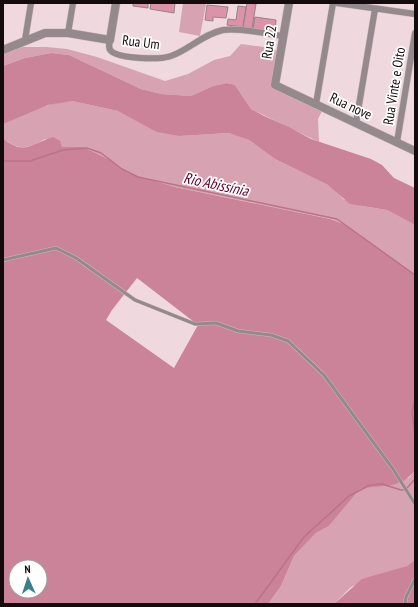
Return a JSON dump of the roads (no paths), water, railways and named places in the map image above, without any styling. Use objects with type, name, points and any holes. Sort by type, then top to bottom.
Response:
[{"type":"street","points":[[25,40],[31,3]]},
{"type":"street","points":[[68,33],[73,3]]},
{"type":"street","points":[[110,40],[116,3]]},
{"type":"street","name":"Rua 22","points":[[275,85],[289,3]]},
{"type":"street","points":[[316,104],[333,3]]},
{"type":"street","points":[[337,3],[415,14]]},
{"type":"street","points":[[356,123],[375,9]]},
{"type":"street","name":"Rua Um","points":[[3,50],[45,33],[68,33],[110,40],[110,50],[116,54],[153,59],[172,56],[208,35],[224,30],[283,36]]},
{"type":"street","name":"Rua Vinte e Oito","points":[[397,142],[415,33]]},
{"type":"street","name":"Rua nove","points":[[275,85],[415,151]]},
{"type":"lane","points":[[3,260],[56,248],[76,258],[135,300],[195,324],[216,323],[238,331],[271,335],[288,341],[324,375],[393,469],[415,504]]},
{"type":"lane","points":[[405,604],[406,597],[415,580]]},
{"type":"waterway","name":"Rio Abissínia","points":[[3,161],[30,161],[63,150],[87,148],[101,153],[122,169],[138,177],[337,219],[415,275]]},
{"type":"waterway","points":[[415,400],[412,412],[415,435]]},
{"type":"waterway","points":[[407,488],[415,479]]},
{"type":"waterway","points":[[255,604],[304,537],[349,496],[370,485],[382,484],[405,490]]}]
